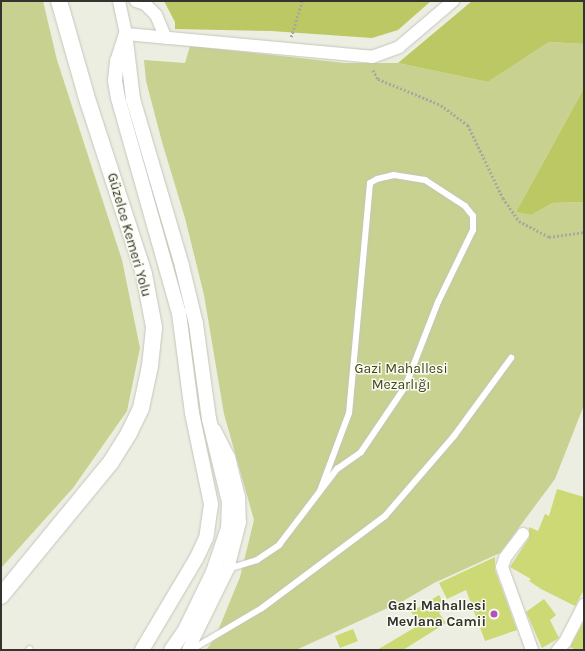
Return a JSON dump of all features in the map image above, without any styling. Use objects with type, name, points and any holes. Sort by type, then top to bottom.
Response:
[{"type":"main road","name":"Güzelce Kemeri Yolu","points":[[1,596],[111,462],[130,433],[141,408],[151,358],[154,327],[144,274],[86,96],[59,1]]},
{"type":"street","points":[[119,1],[126,34],[133,99],[182,266],[196,324],[209,419],[229,502],[228,528],[213,572],[195,611],[171,650]]},
{"type":"street","points":[[136,1],[145,4],[156,15],[166,38]]},
{"type":"street","points":[[126,34],[372,57],[399,47],[453,1]]},
{"type":"street","points":[[126,34],[117,61],[115,81],[118,98],[179,313],[192,414],[210,488],[210,521],[206,538],[189,573],[142,650]]},
{"type":"street","points":[[188,650],[228,569],[240,522],[239,497],[229,457],[209,419]]},
{"type":"street","points":[[523,534],[505,558],[502,567],[532,650]]},
{"type":"street","points":[[189,573],[213,572],[228,569]]},
{"type":"street","points":[[558,650],[565,642],[584,605]]},
{"type":"lane","points":[[228,569],[257,560],[279,545],[337,469],[361,452],[405,387],[438,302],[473,230],[473,216],[465,206],[425,180],[394,175],[376,179],[370,184],[349,413],[320,491]]},
{"type":"lane","points":[[191,650],[214,638],[262,608],[385,516],[454,436],[510,358]]},
{"type":"path","points":[[287,49],[302,1]]},
{"type":"path","points":[[372,57],[374,72],[378,79],[442,105],[468,125],[504,198],[519,221],[549,237],[584,232]]},
{"type":"green space","points":[[1,1],[43,1],[57,60],[122,260],[140,348],[127,411],[73,488],[1,568]]},
{"type":"green space","points":[[164,1],[431,1],[398,30],[372,38],[271,31],[175,29],[175,22]]},
{"type":"green space","points":[[472,1],[584,1],[584,44],[549,42],[488,82],[398,63]]},
{"type":"green space","name":"Gazi Mahallesi Mezarlığı","points":[[549,42],[584,44],[584,88],[516,212],[531,215],[553,203],[584,202],[584,405],[555,479],[500,553],[434,583],[403,601],[296,650],[206,650],[215,638],[240,577],[254,520],[224,414],[204,295],[185,218],[162,142],[146,81],[144,60],[185,63],[190,46],[345,63],[398,63],[488,82]]},
{"type":"green space","points":[[584,88],[584,202],[553,203],[531,215],[516,212]]},
{"type":"building","points":[[557,489],[584,497],[584,590],[575,606],[541,589],[529,581],[531,579],[510,567],[529,538],[529,527],[538,531],[545,514],[549,516]]},
{"type":"building","points":[[495,557],[495,570],[517,630],[485,641],[466,590],[447,599],[439,583]]},
{"type":"building","points":[[439,595],[447,608],[439,613],[446,623],[403,650],[377,650],[419,625],[411,612]]},
{"type":"building","points":[[544,599],[556,615],[550,620],[559,638],[542,648],[526,612]]},
{"type":"building","points":[[584,621],[584,650],[576,650],[570,647]]},
{"type":"building","points":[[353,629],[358,641],[340,648],[335,636]]},
{"type":"place","name":"Gazi Mahallesi Mevlana Camii","points":[[494,614]]}]
